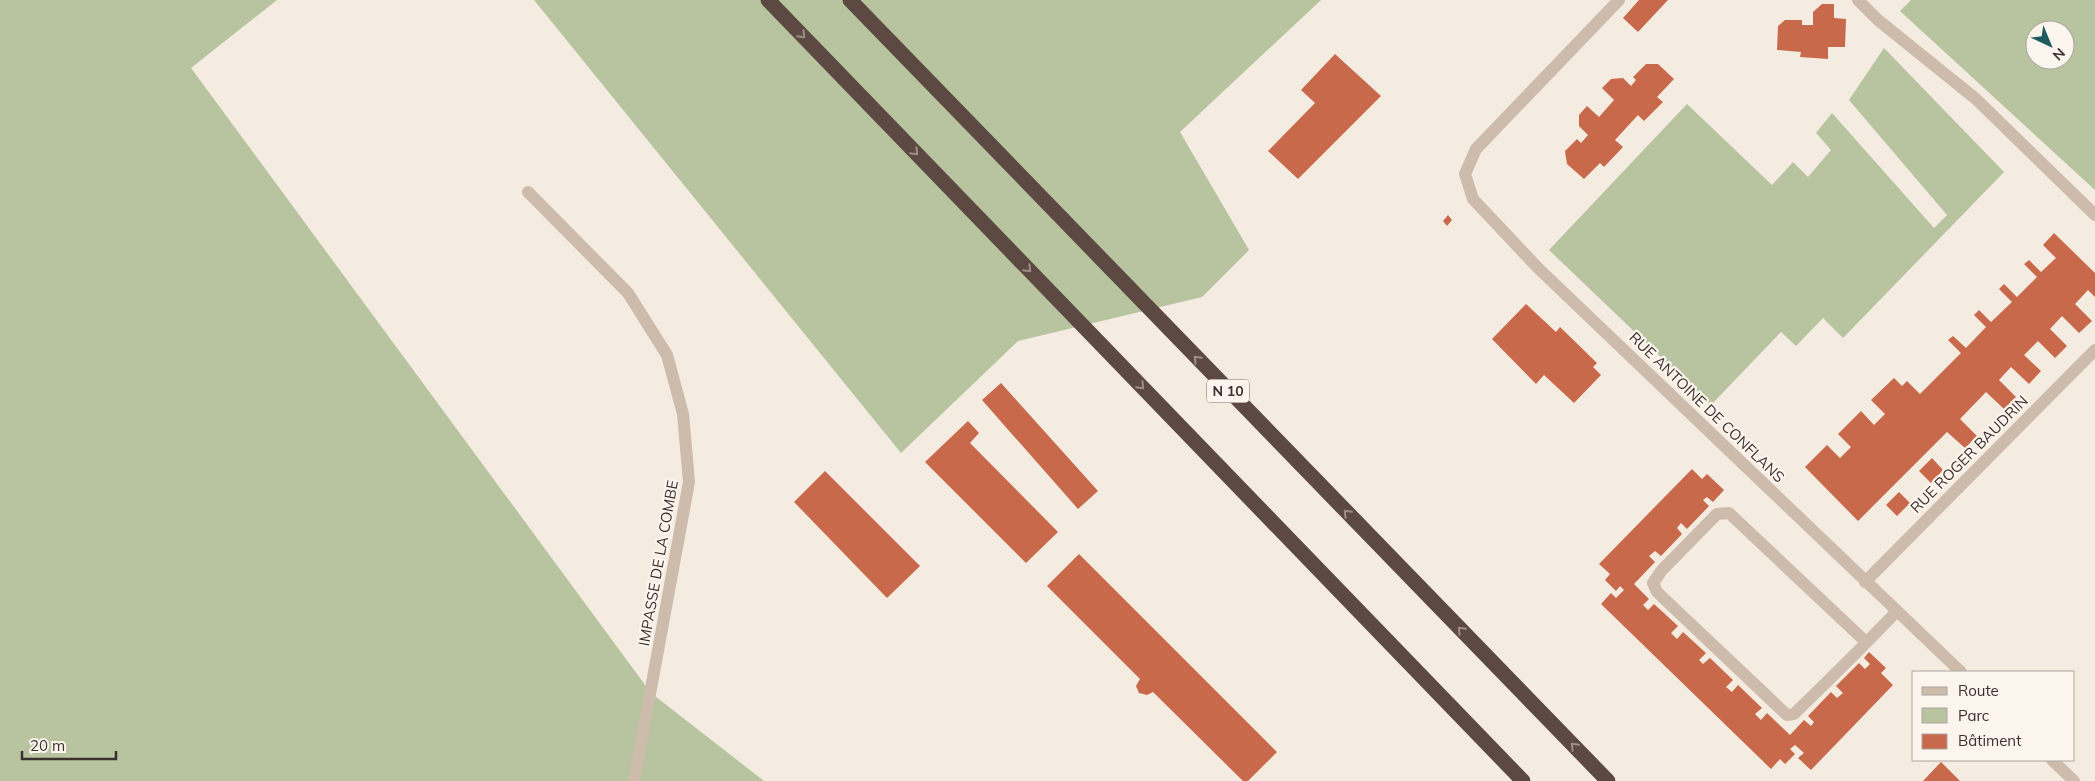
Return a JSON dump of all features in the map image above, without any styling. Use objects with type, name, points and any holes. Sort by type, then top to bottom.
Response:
[{"type":"highway","points":[[768,0],[1523,781]]},
{"type":"highway","name":"N 10","points":[[850,0],[1608,781]]},
{"type":"street","name":"RUE ANTOINE DE CONFLANS","points":[[1619,0],[1476,149],[1465,174],[1473,199],[1545,275],[1960,671]]},
{"type":"street","points":[[1858,0],[1878,20],[1976,99],[2095,215]]},
{"type":"street","name":"IMPASSE DE LA COMBE","points":[[528,192],[628,293],[666,355],[683,414],[689,482],[634,781]]},
{"type":"street","name":"RUE ROGER BAUDRIN","points":[[1865,582],[2095,350]]},
{"type":"street","points":[[1866,642],[1729,513],[1717,514],[1662,570],[1653,583],[1657,592],[1787,715],[1794,714],[1866,642],[1896,611]]},
{"type":"street","points":[[2053,761],[2074,781]]},
{"type":"green space","points":[[0,0],[277,0],[191,68],[651,693],[764,781],[0,781]]},
{"type":"green space","points":[[534,0],[1321,0],[1180,132],[1249,250],[1202,297],[1018,341],[901,453]]},
{"type":"green space","points":[[1911,0],[2095,0],[2095,190],[1900,11]]},
{"type":"green space","points":[[1884,48],[2004,172],[1843,338],[1823,318],[1796,346],[1781,332],[1711,405],[1549,250],[1687,104],[1772,185],[1793,162],[1808,177],[1831,150],[1816,133],[1832,113],[1934,228],[1947,215],[1849,100]]},
{"type":"building","points":[[1639,0],[1668,0],[1638,32],[1623,18]]},
{"type":"building","points":[[1822,4],[1834,4],[1834,18],[1846,19],[1845,47],[1828,47],[1828,59],[1800,57],[1801,52],[1777,50],[1778,26],[1785,20],[1802,20],[1802,25],[1813,25],[1813,12]]},
{"type":"building","points":[[1335,54],[1381,96],[1298,179],[1268,151],[1315,103],[1301,90]]},
{"type":"building","points":[[1646,64],[1658,64],[1674,79],[1657,97],[1663,102],[1644,121],[1638,115],[1615,140],[1623,147],[1604,167],[1600,163],[1584,179],[1567,164],[1565,151],[1577,139],[1581,143],[1588,135],[1579,126],[1579,115],[1587,106],[1599,117],[1614,100],[1602,88],[1611,79],[1623,78],[1631,86],[1636,80],[1633,77]]},
{"type":"building","points":[[1448,215],[1452,220],[1447,226],[1443,221]]},
{"type":"building","points":[[2054,233],[2095,273],[2095,297],[2088,290],[2075,304],[2092,321],[2079,333],[2062,316],[2050,329],[2067,346],[2055,358],[2038,341],[2024,355],[2041,371],[2029,384],[2011,367],[1999,380],[2016,397],[2004,409],[1986,392],[1960,419],[1977,436],[1965,448],[1947,432],[1858,521],[1805,467],[1827,445],[1840,458],[1851,447],[1838,434],[1861,411],[1874,425],[1885,414],[1871,400],[1894,378],[1902,386],[1907,381],[1920,394],[1961,353],[1948,340],[1953,336],[1966,348],[1986,327],[1974,315],[1979,310],[1991,322],[2012,302],[1999,289],[2004,284],[2017,297],[2037,277],[2024,264],[2029,260],[2041,272],[2056,258],[2043,245]]},
{"type":"building","points":[[1526,304],[1556,332],[1560,327],[1597,363],[1593,367],[1601,375],[1574,403],[1544,375],[1536,384],[1492,339]]},
{"type":"building","points":[[1001,383],[1098,491],[1078,509],[982,400]]},
{"type":"building","points":[[968,421],[979,433],[970,443],[1058,532],[1026,563],[925,462]]},
{"type":"building","points":[[1932,458],[1943,470],[1931,483],[1919,471]]},
{"type":"building","points":[[1692,469],[1702,479],[1707,474],[1724,490],[1713,502],[1707,497],[1703,500],[1709,506],[1687,529],[1681,523],[1677,528],[1682,534],[1661,556],[1655,551],[1649,556],[1655,562],[1634,584],[1649,599],[1643,605],[1648,610],[1654,604],[1678,626],[1671,633],[1677,639],[1683,632],[1706,653],[1699,660],[1703,664],[1710,658],[1733,680],[1726,687],[1732,692],[1738,685],[1762,708],[1755,714],[1761,720],[1767,713],[1790,735],[1804,720],[1811,726],[1814,722],[1808,716],[1831,692],[1837,698],[1843,693],[1836,686],[1859,663],[1865,669],[1870,664],[1864,658],[1869,652],[1886,668],[1881,673],[1893,685],[1811,770],[1798,758],[1804,753],[1795,745],[1790,749],[1795,754],[1785,764],[1780,759],[1771,769],[1601,604],[1611,593],[1616,598],[1624,590],[1620,586],[1616,591],[1605,580],[1610,574],[1599,564]]},
{"type":"building","points":[[825,471],[920,566],[887,598],[794,502]]},
{"type":"building","points":[[1899,492],[1910,503],[1897,516],[1886,505]]},
{"type":"building","points":[[1079,554],[1277,752],[1248,781],[1243,781],[1153,692],[1147,695],[1139,693],[1136,686],[1140,679],[1047,586]]},
{"type":"building","points":[[1941,762],[1960,781],[1923,781]]}]
